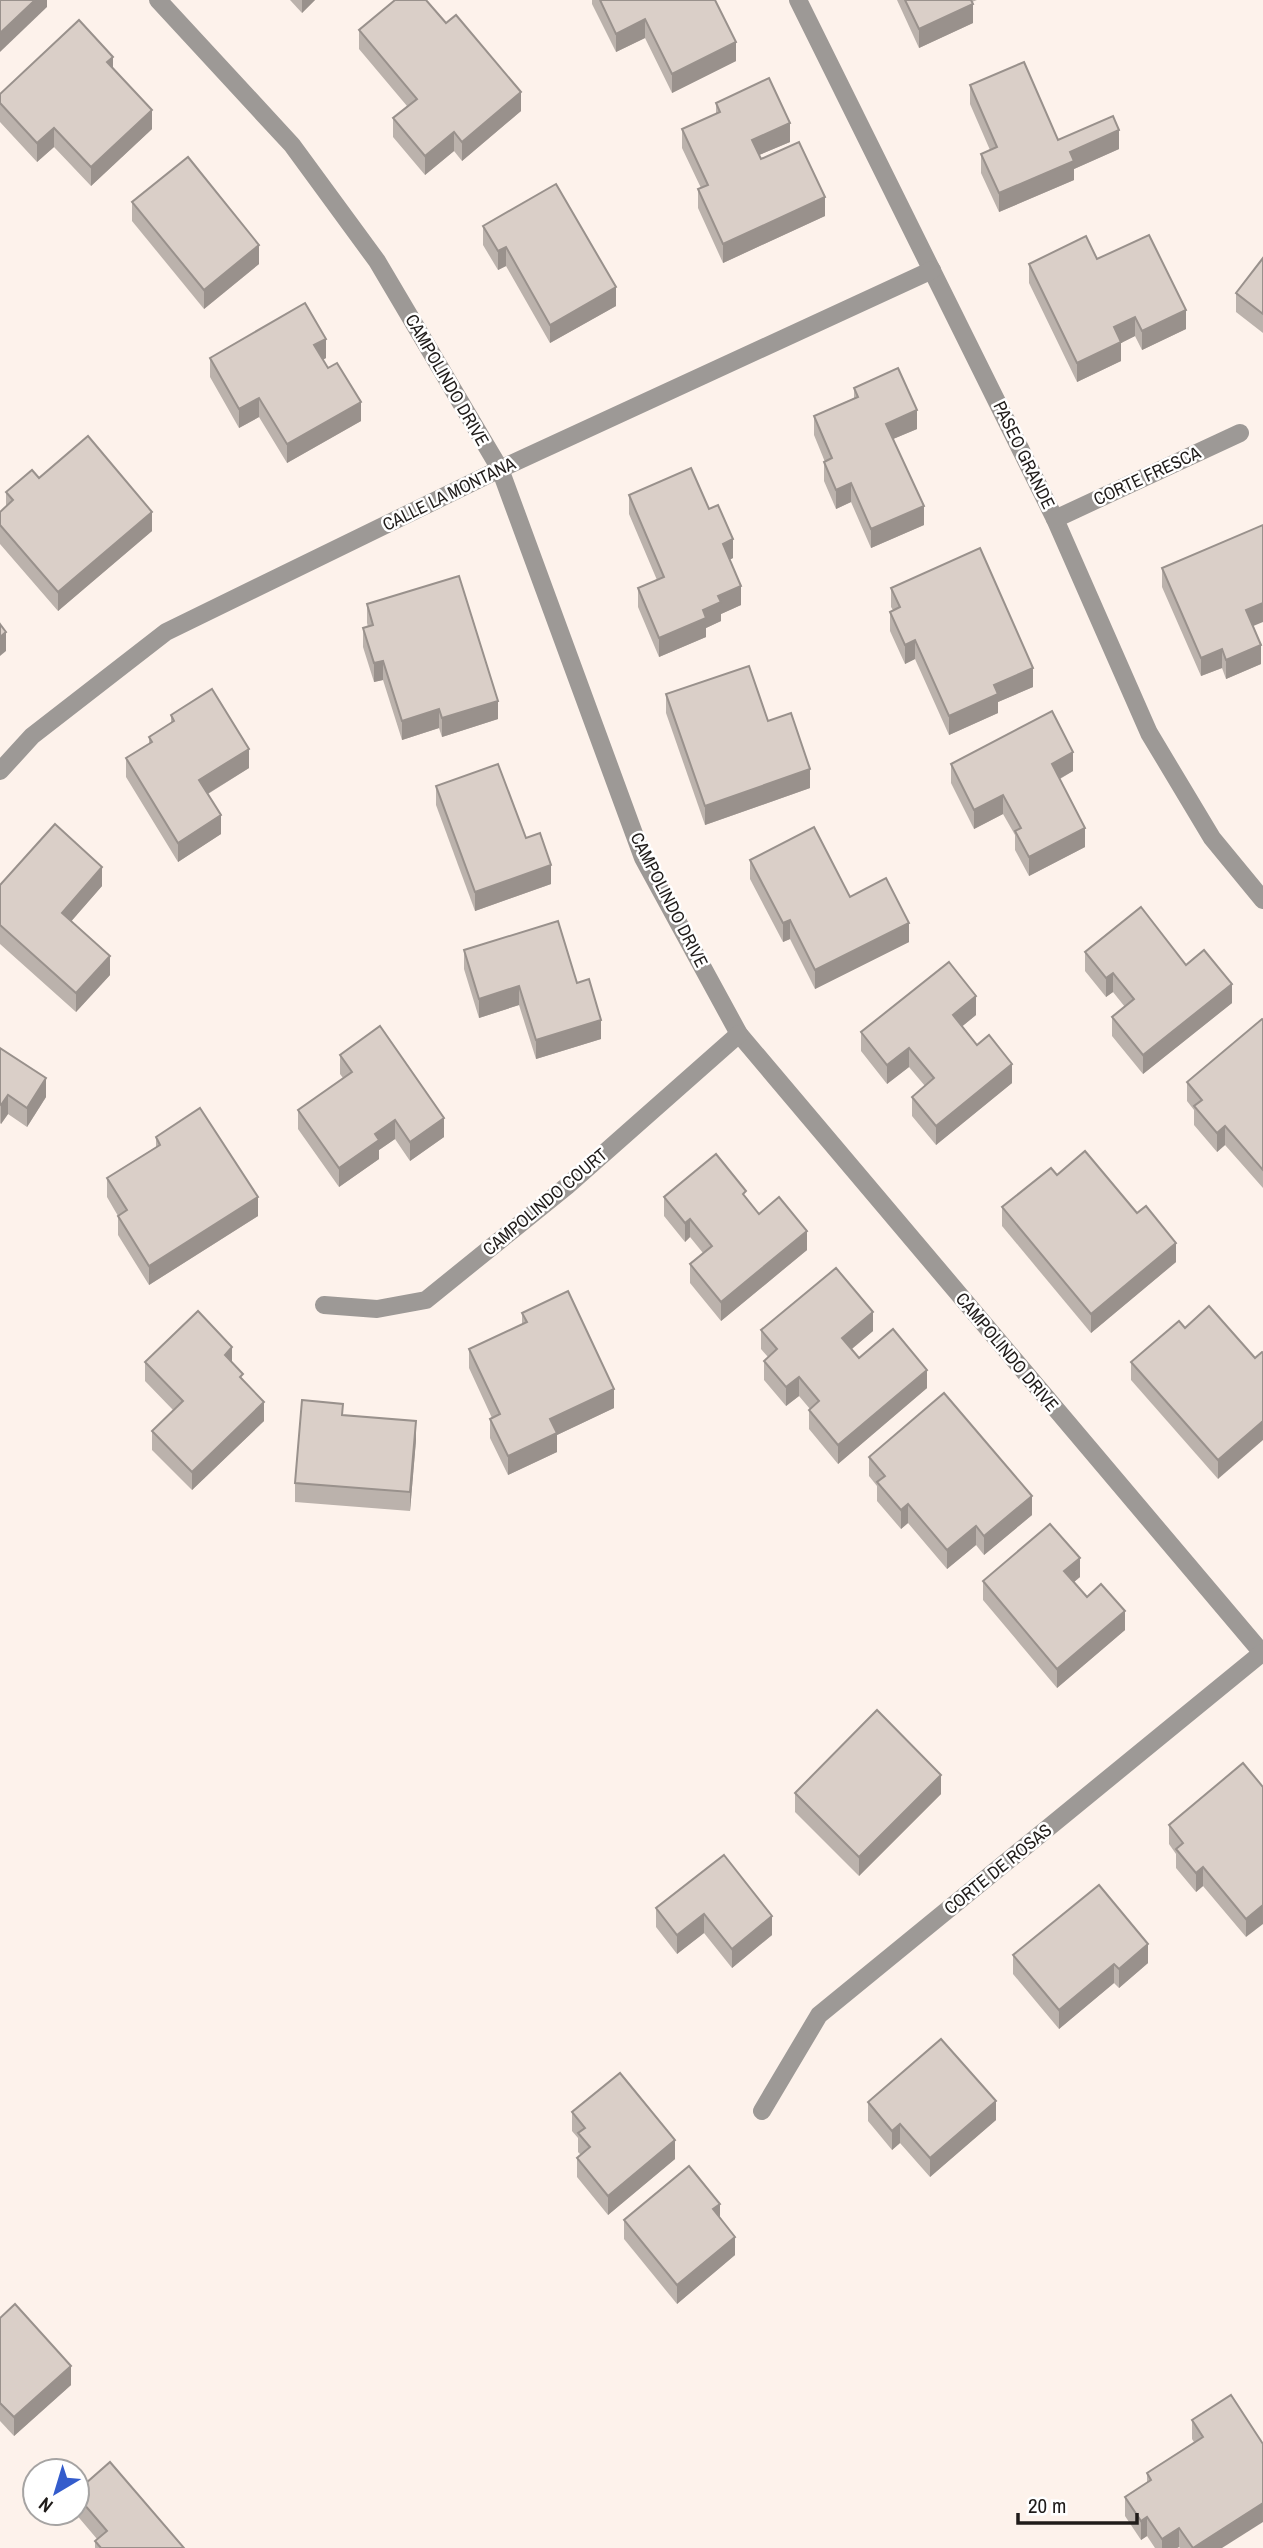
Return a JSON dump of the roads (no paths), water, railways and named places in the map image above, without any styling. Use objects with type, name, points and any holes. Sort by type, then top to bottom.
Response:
[{"type":"street","name":"CAMPOLINDO DRIVE","points":[[158,0],[292,145],[377,261],[500,469],[643,858],[739,1034],[1263,1653]]},
{"type":"street","name":"PASEO GRANDE","points":[[798,0],[1055,519],[1149,733],[1212,838],[1263,900]]},
{"type":"street","name":"CALLE LA MONTANA","points":[[0,771],[32,736],[166,632],[500,469],[932,270]]},
{"type":"street","name":"CORTE FRESCA","points":[[1055,519],[1240,433]]},
{"type":"street","name":"CAMPOLINDO COURT","points":[[324,1305],[377,1309],[426,1300],[567,1186],[739,1034]]},
{"type":"street","name":"CORTE DE ROSAS","points":[[762,2111],[819,2015],[1263,1653]]}]
